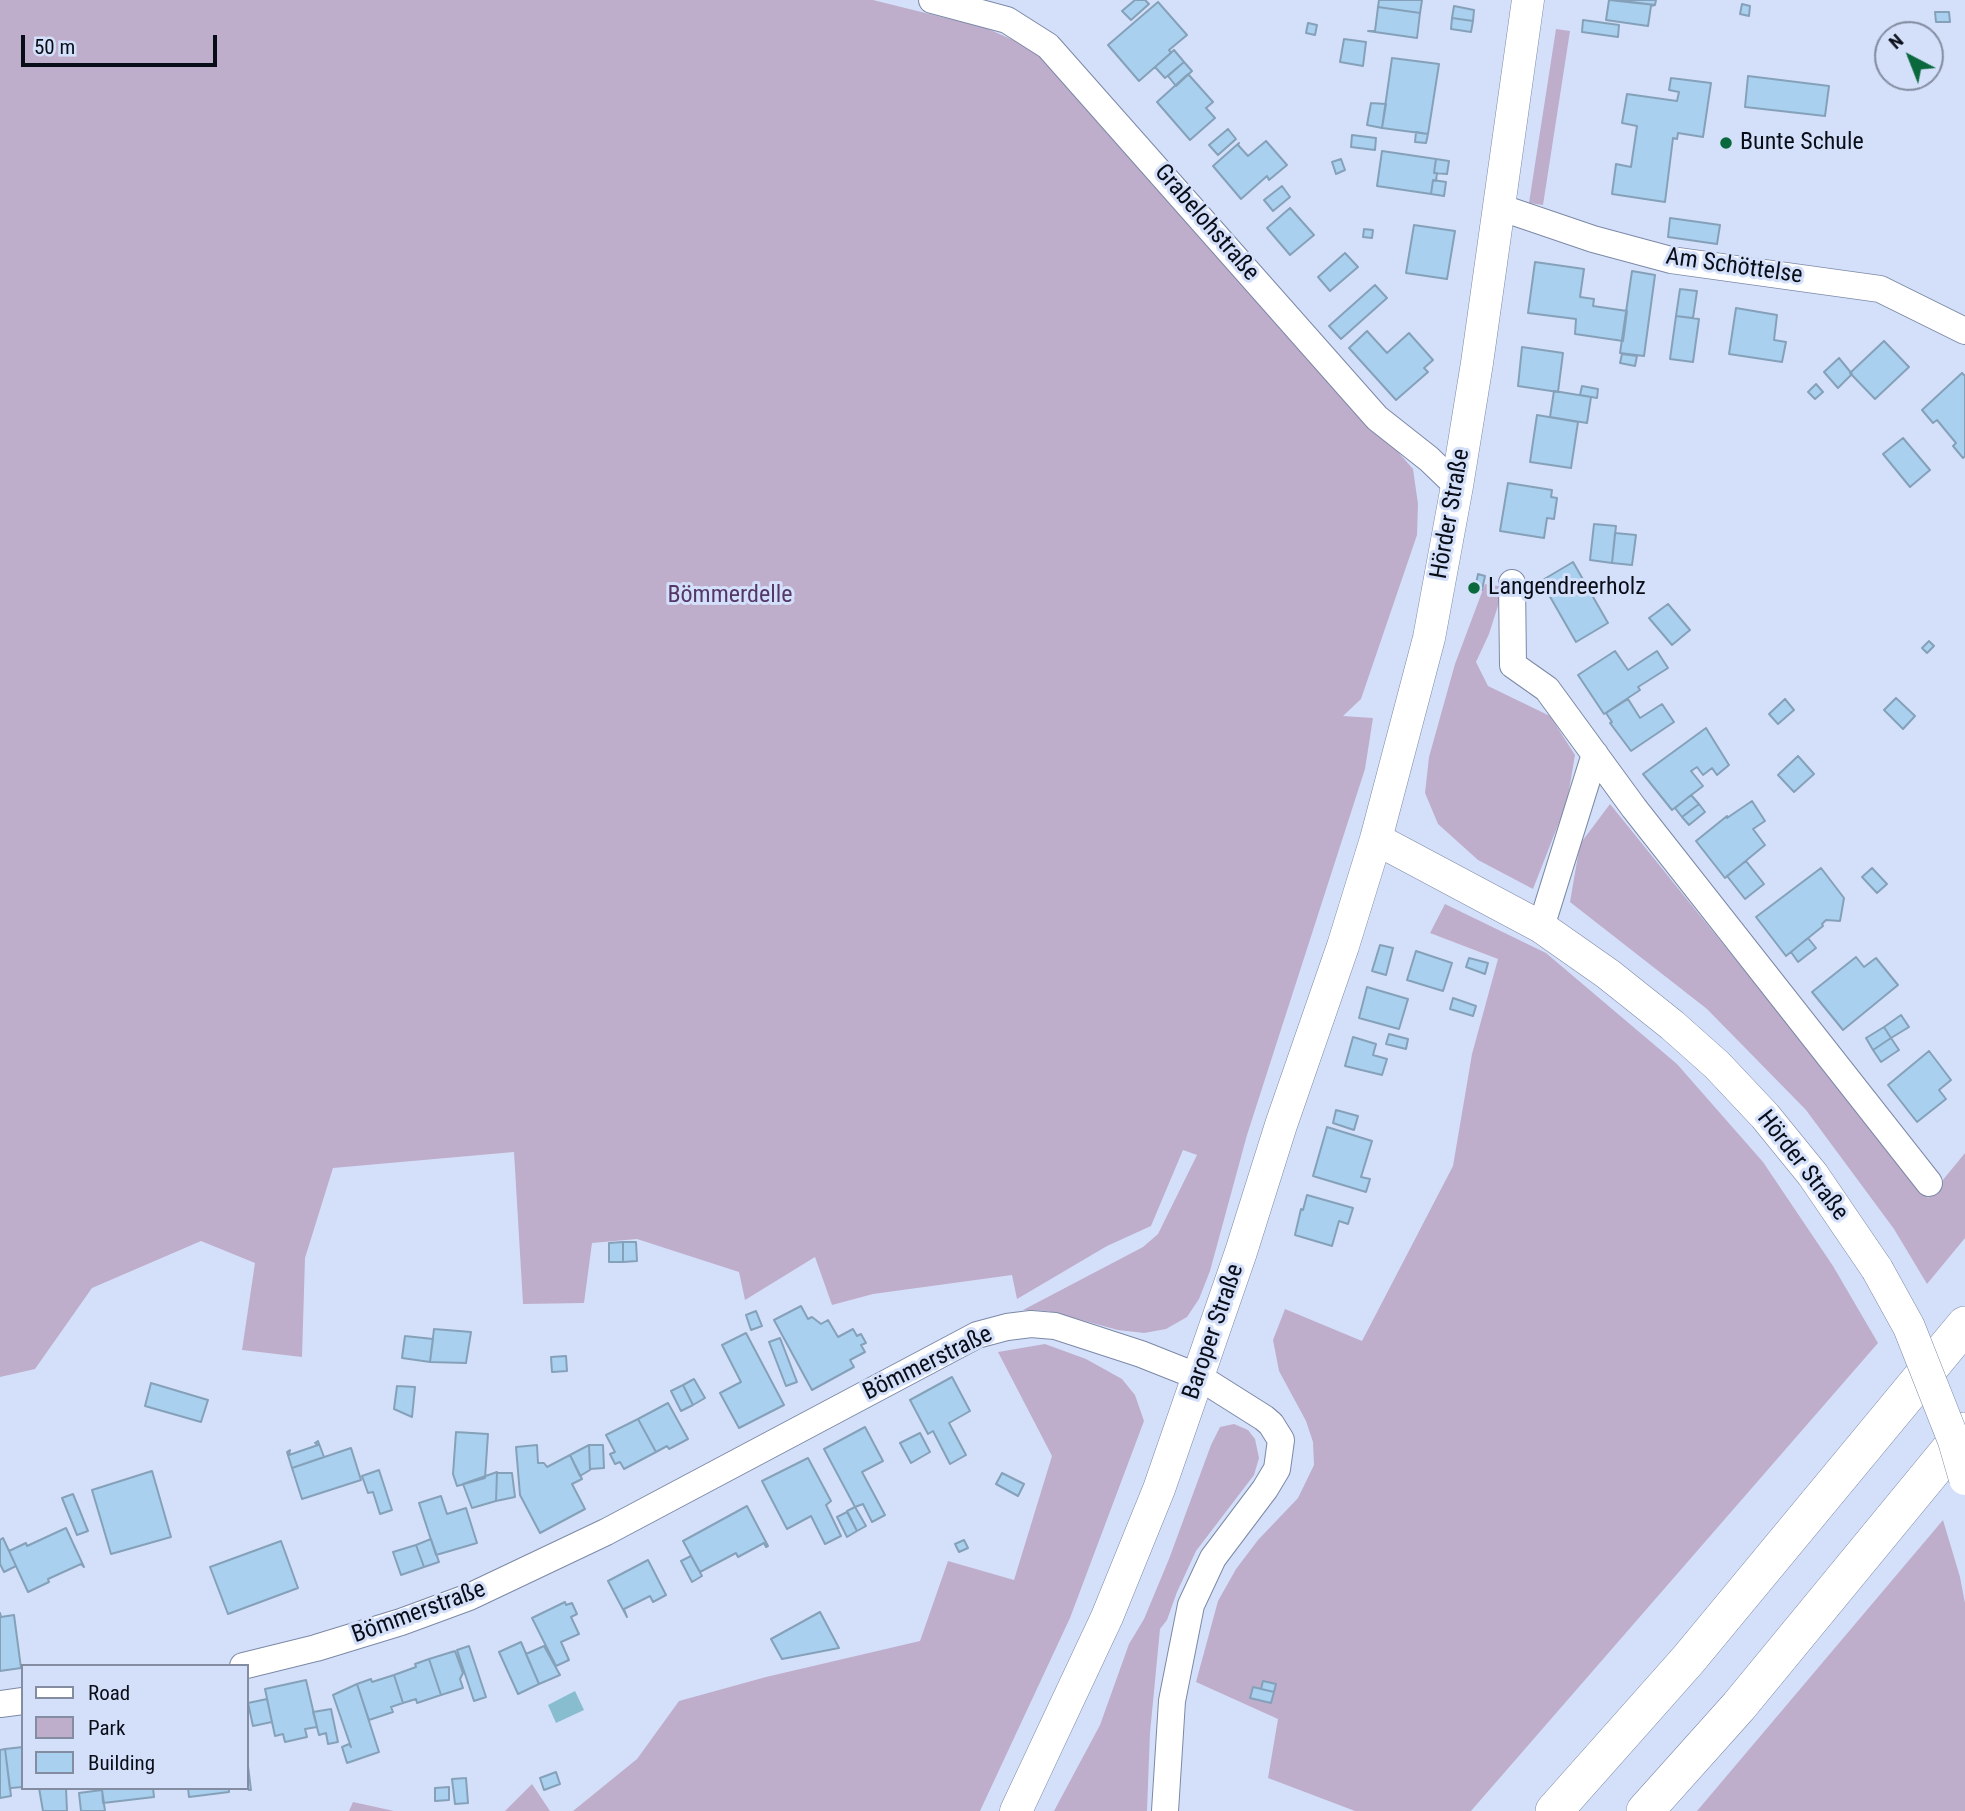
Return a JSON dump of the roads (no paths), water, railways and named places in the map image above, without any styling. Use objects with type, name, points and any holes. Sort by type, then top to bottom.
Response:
[{"type":"highway","points":[[1554,1811],[1688,1660],[1965,1325]]},
{"type":"highway","points":[[1645,1811],[1739,1706],[1965,1431]]},
{"type":"main road","name":"Hörder Straße","points":[[1528,0],[1457,486],[1429,638],[1376,839],[1541,928],[1617,981],[1717,1065],[1765,1116],[1813,1175],[1877,1269],[1913,1337],[1954,1441],[1965,1479]]},
{"type":"main road","name":"Baroper Straße","points":[[1016,1811],[1107,1617],[1159,1489],[1343,946],[1376,839]]},
{"type":"street","name":"Grabelohstraße","points":[[933,0],[1007,20],[1048,46],[1377,418],[1429,459],[1457,486]]},
{"type":"street","name":"Am Schöttelse","points":[[1499,207],[1593,239],[1671,260],[1880,289],[1965,331]]},
{"type":"street","points":[[1512,583],[1513,664],[1547,689],[1641,817],[1929,1182]]},
{"type":"street","points":[[1541,928],[1595,754]]},
{"type":"street","name":"Bömmerstraße","points":[[248,1665],[316,1648],[401,1622],[492,1587],[606,1532],[977,1335],[1031,1324],[1055,1326],[1151,1357],[1199,1377],[1271,1424],[1281,1440],[1277,1469],[1213,1558],[1191,1605],[1172,1701],[1165,1811]]},
{"type":"street","points":[[0,1704],[21,1701]]},
{"type":"water","points":[[575,1691],[584,1710],[556,1723],[548,1705]]},
{"type":"place","name":"Bunte Schule","points":[[1726,143]]},
{"type":"place","name":"Langendreerholz","points":[[1474,588]]},
{"type":"park label","name":"Bömmerdelle","points":[[730,596]]}]
